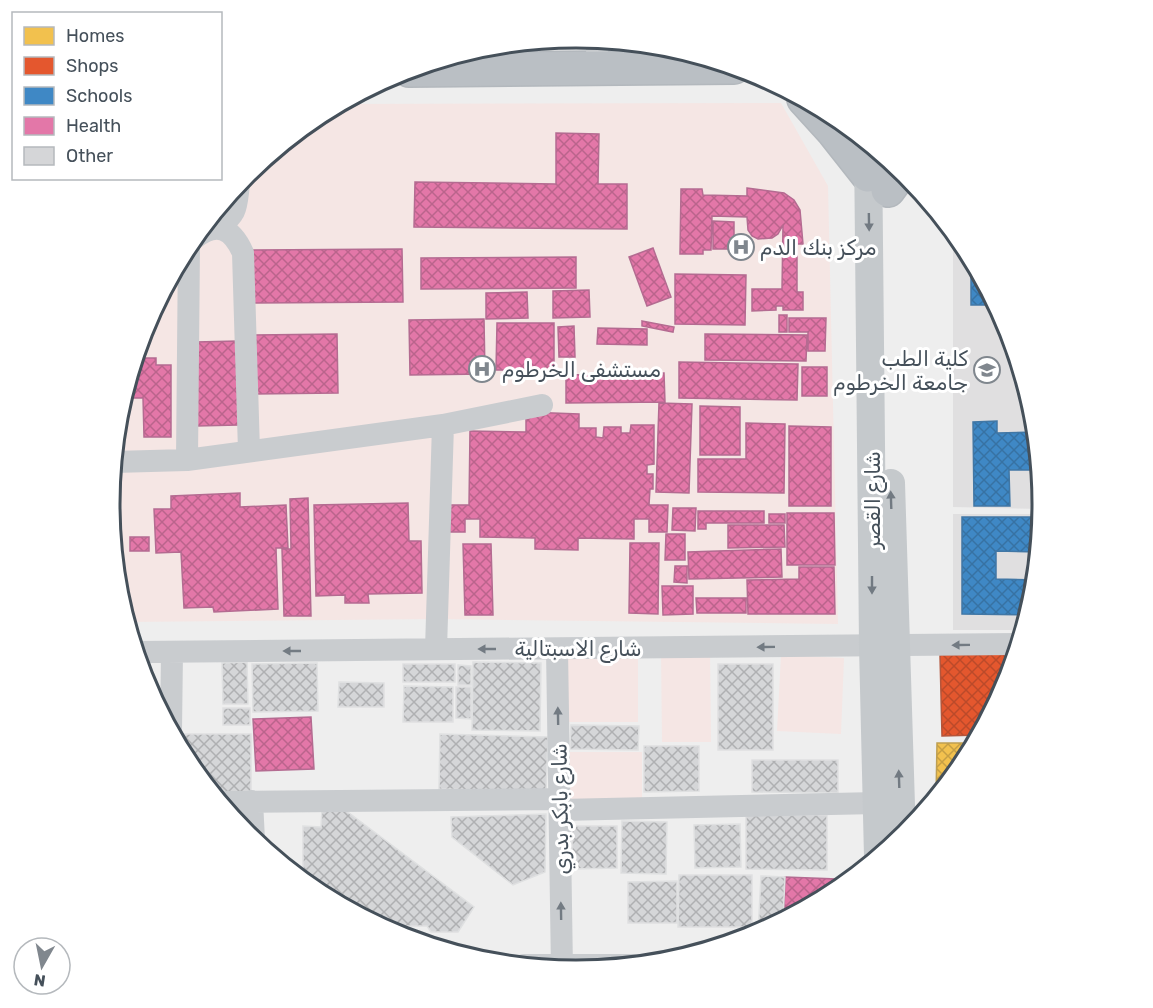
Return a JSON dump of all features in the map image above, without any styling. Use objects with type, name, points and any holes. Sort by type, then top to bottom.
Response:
[{"type":"highway","points":[[444,68],[706,67]]},
{"type":"highway","points":[[824,121],[834,132],[887,174]]},
{"type":"main road","name":"شارع القصر","points":[[878,846],[877,803],[884,646],[889,409],[887,174]]},
{"type":"main road","name":"شارع القصر","points":[[884,646],[901,824]]},
{"type":"street","points":[[218,228],[232,217],[236,210],[237,200]]},
{"type":"street","points":[[214,228],[233,236],[243,253],[249,451]]},
{"type":"street","points":[[187,460],[189,265]]},
{"type":"street","points":[[122,462],[187,460],[443,425],[542,405]]},
{"type":"street","points":[[436,649],[443,425]]},
{"type":"street","name":"شارع الاسبتالية","points":[[145,652],[1010,644]]},
{"type":"street","name":"شارع بابكر بدري","points":[[557,649],[562,960]]},
{"type":"street","points":[[171,712],[172,652]]},
{"type":"street","points":[[252,801],[253,825]]},
{"type":"street","points":[[231,802],[560,805],[877,803]]},
{"type":"shaded area","name":"مستشفى الخرطوم","points":[[781,103],[828,186],[838,624],[437,619],[136,622],[124,564],[120,504],[121,474],[129,415],[155,329],[197,251],[234,203],[276,161],[299,142],[358,104]]},
{"type":"shaded area","name":"كلية الطب جامعة الخرطوم","points":[[953,247],[998,329],[1017,386],[1029,444],[1032,509],[953,507]]},
{"type":"shaded area","points":[[953,514],[1032,514],[1029,564],[1015,630],[953,630]]},
{"type":"shaded area","points":[[661,650],[710,650],[711,742],[662,742]]},
{"type":"shaded area","points":[[566,652],[638,652],[638,722],[566,722]]},
{"type":"shaded area","points":[[781,655],[844,658],[841,734],[777,731]]},
{"type":"shaded area","points":[[569,752],[642,752],[642,801],[569,801]]},
{"type":"building: Homes","points":[[937,743],[964,743],[956,757],[936,784]]},
{"type":"building: Shops","points":[[1007,654],[998,679],[969,735],[942,736],[940,655]]},
{"type":"building: Schools","points":[[971,276],[986,305],[971,305]]},
{"type":"building: Schools","points":[[997,421],[997,433],[1027,432],[1032,470],[1009,470],[1010,506],[974,506],[973,422]]},
{"type":"building: Schools","points":[[962,517],[1032,517],[1030,552],[996,551],[996,579],[1026,580],[1019,615],[962,614]]},
{"type":"building: Health","points":[[556,133],[599,134],[598,184],[627,184],[627,229],[414,227],[415,182],[556,184]]},
{"type":"building: Health","points":[[747,188],[784,193],[794,200],[800,210],[803,244],[797,244],[797,292],[803,292],[803,310],[783,310],[783,306],[776,306],[776,310],[752,311],[752,289],[782,289],[783,225],[778,234],[772,238],[758,239],[748,230],[747,217],[712,216],[711,250],[703,250],[703,254],[680,254],[681,189],[702,189],[703,195],[747,196]]},
{"type":"building: Health","points":[[713,221],[734,222],[734,249],[713,249]]},
{"type":"building: Health","points":[[653,248],[671,297],[647,306],[629,257]]},
{"type":"building: Health","points":[[402,249],[403,302],[248,303],[248,250]]},
{"type":"building: Health","points":[[576,257],[576,288],[421,289],[421,258]]},
{"type":"building: Health","points":[[675,274],[746,275],[745,325],[675,324]]},
{"type":"building: Health","points":[[589,290],[590,317],[553,318],[553,291]]},
{"type":"building: Health","points":[[527,292],[528,318],[486,319],[486,293]]},
{"type":"building: Health","points":[[779,315],[787,315],[787,332],[779,332]]},
{"type":"building: Health","points":[[789,318],[826,318],[825,351],[808,351],[808,332],[789,332]]},
{"type":"building: Health","points":[[484,319],[485,374],[410,375],[409,320]]},
{"type":"building: Health","points":[[642,321],[674,327],[673,332],[642,326]]},
{"type":"building: Health","points":[[497,323],[554,323],[554,370],[496,370]]},
{"type":"building: Health","points":[[574,326],[575,357],[559,357],[558,327]]},
{"type":"building: Health","points":[[598,328],[647,329],[647,345],[597,344]]},
{"type":"building: Health","points":[[337,334],[338,393],[253,394],[253,335]]},
{"type":"building: Health","points":[[705,334],[807,335],[806,361],[705,360]]},
{"type":"building: Health","points":[[237,341],[238,425],[197,426],[196,342]]},
{"type":"building: Health","points":[[145,358],[156,358],[156,365],[171,365],[171,437],[144,437],[143,398],[133,398]]},
{"type":"building: Health","points":[[679,362],[798,364],[797,400],[679,398]]},
{"type":"building: Health","points":[[802,367],[827,367],[827,396],[802,396]]},
{"type":"building: Health","points":[[664,373],[665,402],[566,403],[566,375]]},
{"type":"building: Health","points":[[659,403],[692,404],[689,493],[656,492]]},
{"type":"building: Health","points":[[700,406],[740,407],[740,455],[700,455]]},
{"type":"building: Health","points":[[526,412],[579,414],[579,428],[596,428],[596,437],[603,438],[604,427],[621,427],[621,433],[630,433],[631,425],[654,425],[654,464],[647,465],[647,474],[653,474],[653,489],[650,489],[649,505],[668,505],[667,532],[649,532],[649,519],[634,519],[634,539],[578,538],[578,550],[535,549],[535,538],[480,537],[480,519],[465,519],[465,532],[450,532],[450,505],[469,505],[470,431],[526,432]]},
{"type":"building: Health","points":[[746,423],[785,424],[784,493],[698,492],[698,459],[746,459]]},
{"type":"building: Health","points":[[789,426],[831,427],[831,506],[789,506]]},
{"type":"building: Health","points":[[240,493],[240,507],[286,505],[288,548],[276,548],[278,609],[214,612],[213,607],[184,608],[181,552],[156,553],[154,509],[171,509],[171,496]]},
{"type":"building: Health","points":[[308,498],[311,616],[284,616],[282,549],[291,549],[290,499]]},
{"type":"building: Health","points":[[408,503],[409,541],[421,541],[422,593],[368,594],[369,603],[345,603],[345,595],[316,596],[314,505]]},
{"type":"building: Health","points":[[673,508],[696,508],[695,531],[672,530]]},
{"type":"building: Health","points":[[698,511],[764,511],[764,523],[706,523],[706,529],[698,529]]},
{"type":"building: Health","points":[[787,513],[834,513],[835,565],[787,565]]},
{"type":"building: Health","points":[[769,514],[785,514],[785,523],[769,523]]},
{"type":"building: Health","points":[[728,525],[784,525],[785,547],[728,548]]},
{"type":"building: Health","points":[[666,534],[685,534],[685,560],[665,560]]},
{"type":"building: Health","points":[[130,537],[149,537],[149,551],[130,551]]},
{"type":"building: Health","points":[[630,543],[659,543],[658,614],[629,613]]},
{"type":"building: Health","points":[[463,544],[491,544],[493,615],[465,615]]},
{"type":"building: Health","points":[[781,549],[782,577],[689,579],[688,552]]},
{"type":"building: Health","points":[[675,566],[687,566],[687,583],[674,582]]},
{"type":"building: Health","points":[[799,567],[834,567],[835,614],[748,614],[747,580],[799,579]]},
{"type":"building: Health","points":[[662,586],[693,586],[693,614],[663,615]]},
{"type":"building: Health","points":[[696,598],[746,598],[746,613],[697,613]]},
{"type":"building: Health","points":[[311,717],[314,769],[256,771],[253,719]]},
{"type":"building: Health","points":[[785,877],[836,879],[804,899],[784,910]]},
{"type":"building: Other","points":[[247,662],[248,704],[223,704],[222,663]]},
{"type":"building: Other","points":[[473,662],[541,663],[540,731],[472,730]]},
{"type":"building: Other","points":[[317,663],[318,711],[253,712],[252,664]]},
{"type":"building: Other","points":[[403,664],[455,664],[455,682],[403,682]]},
{"type":"building: Other","points":[[718,664],[773,664],[773,750],[718,750]]},
{"type":"building: Other","points":[[458,665],[471,666],[471,685],[458,685]]},
{"type":"building: Other","points":[[339,682],[384,683],[384,707],[338,707]]},
{"type":"building: Other","points":[[404,686],[453,687],[453,722],[403,722]]},
{"type":"building: Other","points":[[456,687],[471,687],[471,719],[456,718]]},
{"type":"building: Other","points":[[223,708],[250,708],[250,725],[223,725]]},
{"type":"building: Other","points":[[571,725],[639,726],[638,750],[570,749]]},
{"type":"building: Other","points":[[183,734],[251,734],[251,793],[224,793]]},
{"type":"building: Other","points":[[440,734],[548,737],[546,792],[439,789]]},
{"type":"building: Other","points":[[644,746],[699,746],[699,791],[644,792]]},
{"type":"building: Other","points":[[752,760],[838,760],[838,793],[752,792]]},
{"type":"building: Other","points":[[322,809],[345,810],[474,907],[458,932],[431,932],[427,926],[402,925],[348,899],[303,869],[303,826],[321,827]]},
{"type":"building: Other","points":[[546,814],[545,872],[513,885],[452,837],[451,817]]},
{"type":"building: Other","points":[[746,815],[827,815],[827,870],[746,869]]},
{"type":"building: Other","points":[[622,821],[667,822],[666,874],[621,873]]},
{"type":"building: Other","points":[[740,824],[741,867],[695,868],[694,825]]},
{"type":"building: Other","points":[[572,826],[617,826],[617,868],[572,869]]},
{"type":"building: Other","points":[[679,875],[752,875],[752,925],[746,927],[678,927]]},
{"type":"building: Other","points":[[761,876],[785,877],[783,910],[759,922]]},
{"type":"building: Other","points":[[677,881],[677,923],[628,923],[628,882]]},
{"type":"place","name":"مركز بنك الدم","points":[[741,247]]},
{"type":"place","name":"مستشفى الخرطوم","points":[[482,369]]},
{"type":"place","name":"كلية الطب جامعة الخرطوم","points":[[987,370]]}]
